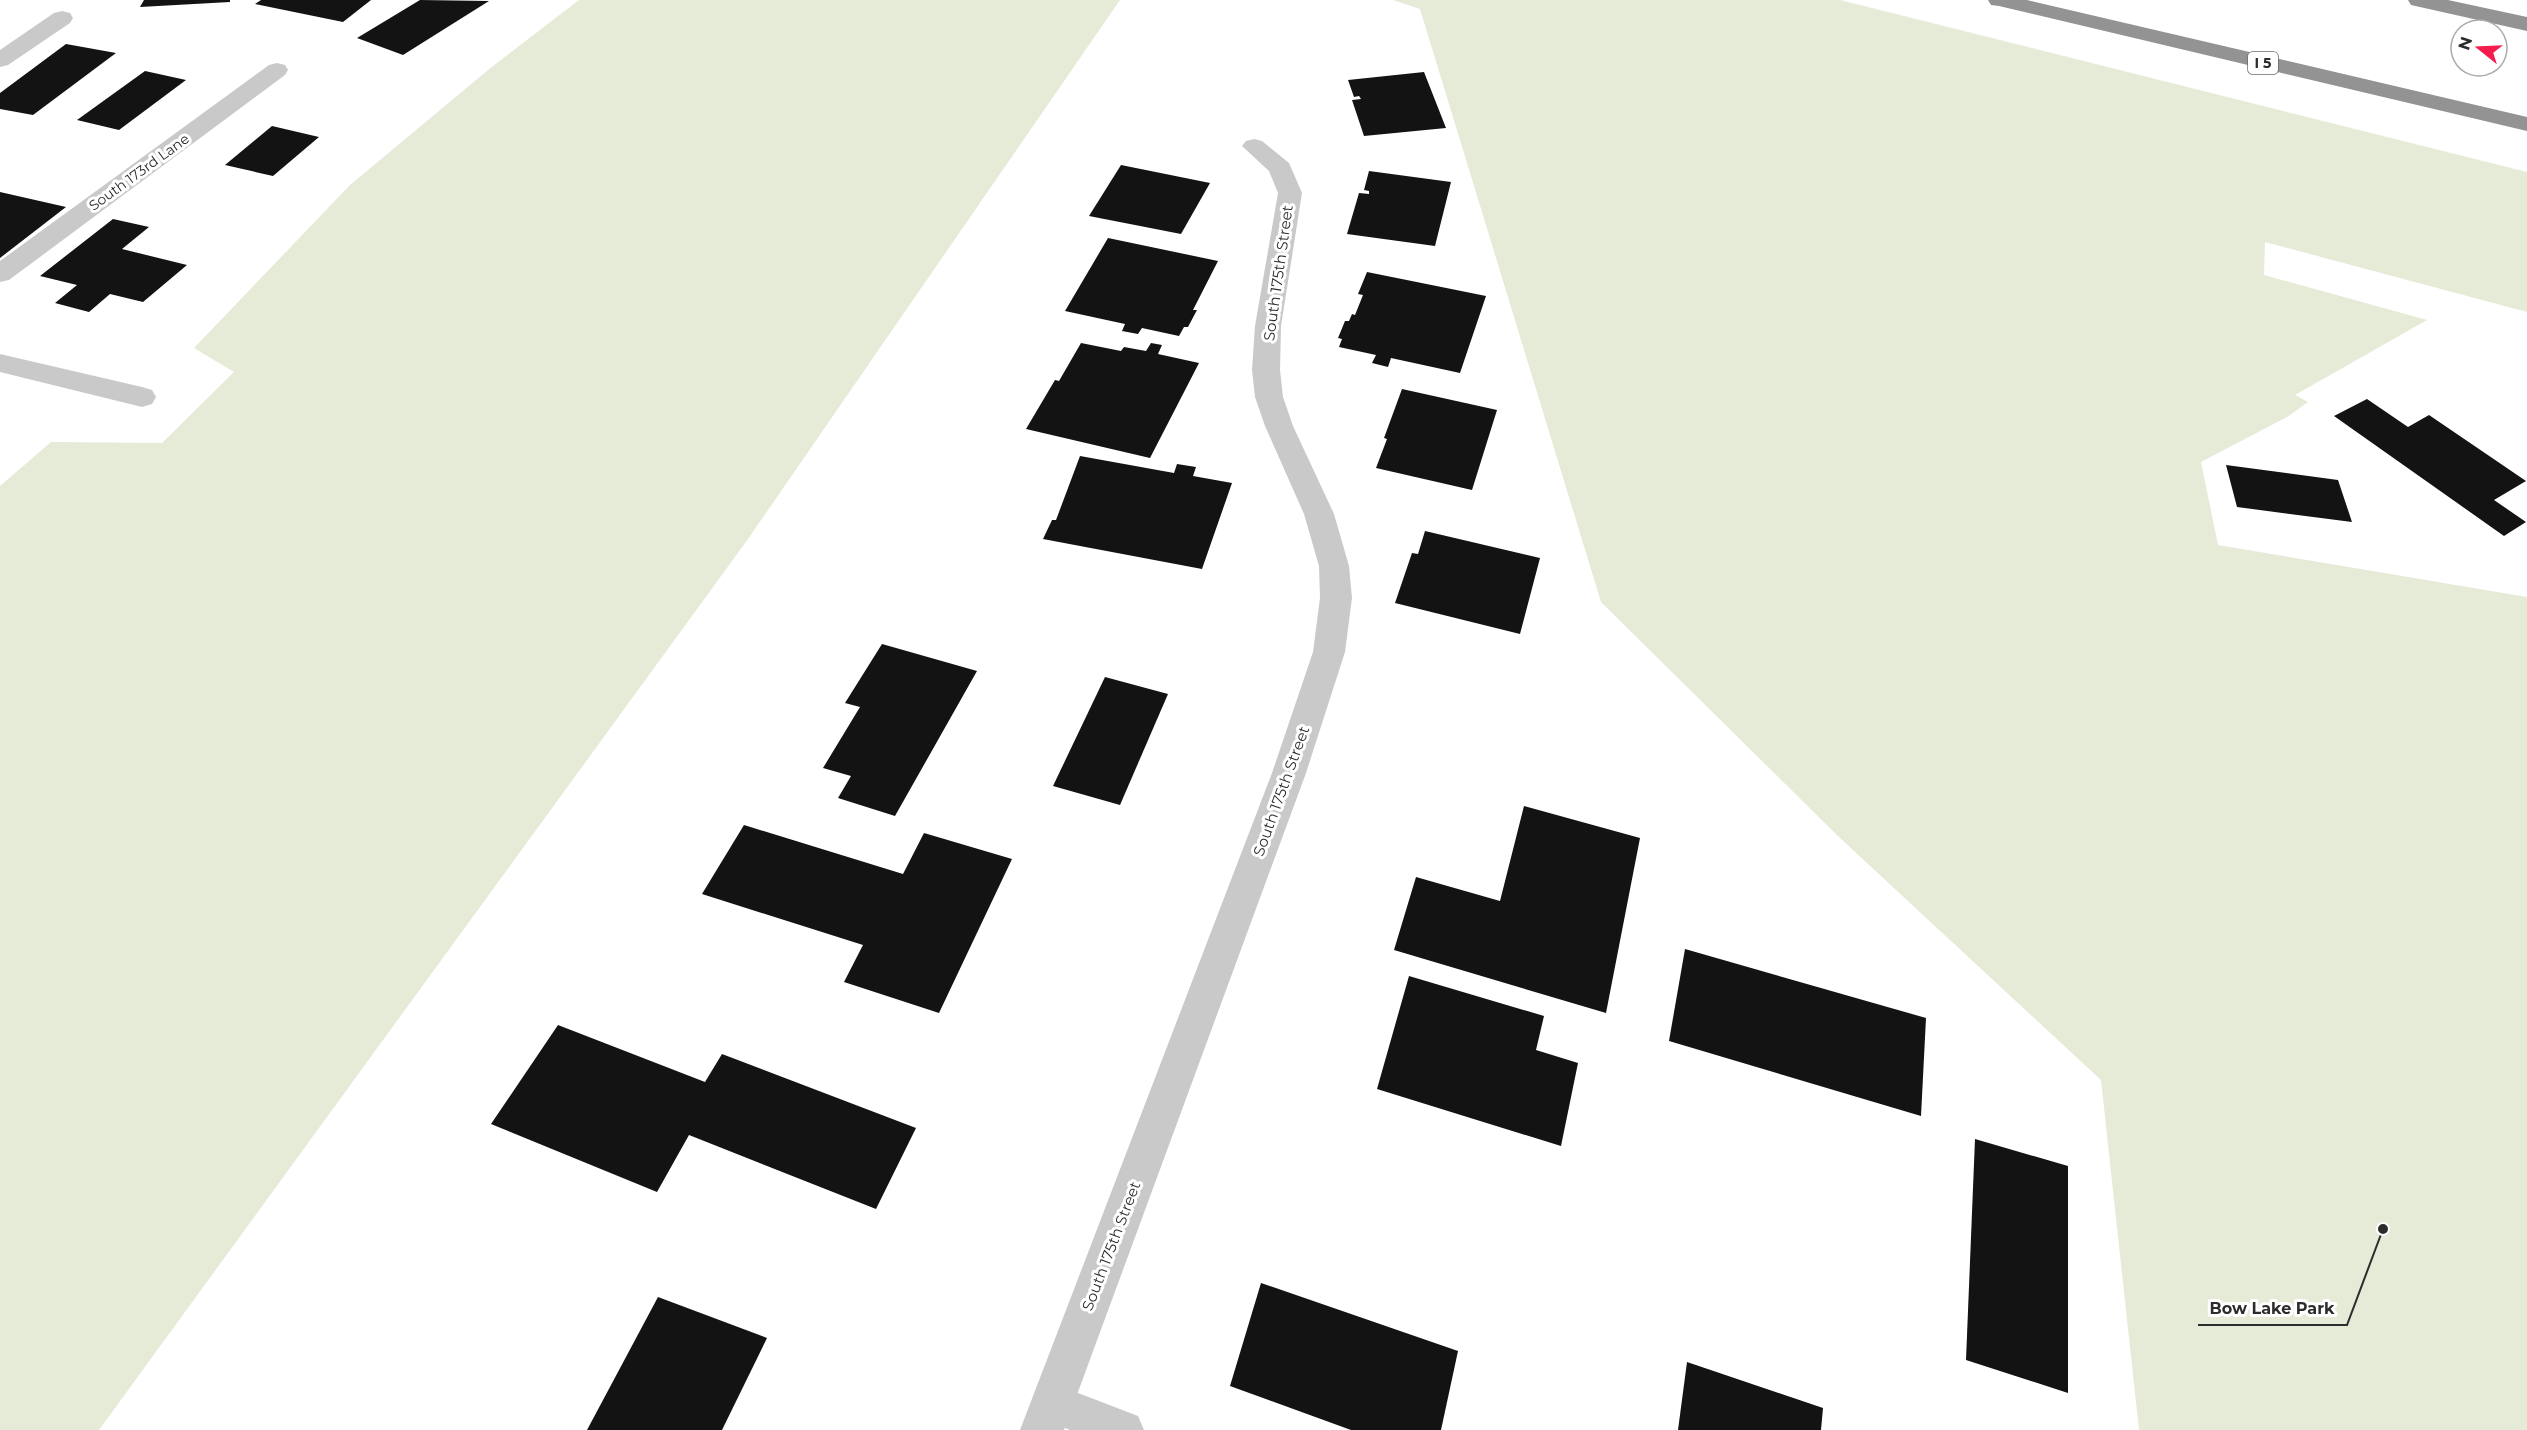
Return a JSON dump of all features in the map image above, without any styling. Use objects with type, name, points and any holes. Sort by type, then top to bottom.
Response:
[{"type":"highway","name":"I 5","points":[[1999,0],[2527,124]]},
{"type":"highway","points":[[2420,0],[2527,24]]},
{"type":"street","points":[[0,60],[62,18]]},
{"type":"street","name":"South 173rd Lane","points":[[0,274],[277,70]]},
{"type":"street","name":"South 175th Street","points":[[1047,1416],[1289,773],[1329,652],[1336,598],[1334,566],[1319,514],[1279,426],[1269,397],[1266,370],[1268,326],[1290,193],[1280,168],[1254,146]]},
{"type":"street","points":[[0,363],[142,397]]},
{"type":"lane","points":[[1047,1416],[1124,1430]]},
{"type":"green space","points":[[579,0],[1120,0],[748,539],[99,1430],[0,1430],[0,486],[51,442],[162,443],[234,372],[194,348],[350,185],[488,70]]},
{"type":"green space","points":[[1393,0],[1840,0],[2527,172],[2527,312],[2265,242],[2264,275],[2427,320],[2295,395],[2308,402],[2287,417],[2201,462],[2218,545],[2527,597],[2527,1430],[2139,1430],[2101,1080],[1840,838],[1601,602],[1420,9]]},
{"type":"building","points":[[144,0],[230,0],[230,2],[140,7]]},
{"type":"building","points":[[261,0],[371,0],[343,22],[255,4]]},
{"type":"building","points":[[420,0],[489,1],[403,55],[357,38]]},
{"type":"building","points":[[66,44],[116,53],[33,115],[0,109],[0,93]]},
{"type":"building","points":[[145,71],[186,80],[119,130],[77,120]]},
{"type":"building","points":[[1424,72],[1446,128],[1364,136],[1352,100],[1361,99],[1359,96],[1354,97],[1348,80]]},
{"type":"building","points":[[272,126],[319,137],[273,176],[225,165]]},
{"type":"building","points":[[1121,165],[1210,183],[1181,234],[1089,216]]},
{"type":"building","points":[[1369,171],[1451,182],[1435,246],[1347,234],[1359,193],[1369,194],[1369,191],[1364,190]]},
{"type":"building","points":[[0,192],[66,207],[0,258]]},
{"type":"building","points":[[113,219],[149,227],[122,249],[187,265],[143,302],[110,294],[89,312],[55,303],[77,285],[40,276]]},
{"type":"building","points":[[1108,238],[1218,261],[1193,310],[1197,310],[1188,327],[1184,327],[1179,336],[1142,328],[1138,334],[1122,331],[1125,324],[1065,311]]},
{"type":"building","points":[[1367,272],[1486,296],[1460,373],[1391,358],[1388,367],[1372,363],[1376,355],[1339,347],[1342,339],[1338,338],[1345,321],[1349,321],[1352,314],[1355,315],[1363,295],[1358,294]]},
{"type":"building","points":[[1081,343],[1121,351],[1124,347],[1146,351],[1151,343],[1162,345],[1158,354],[1199,363],[1150,458],[1026,429],[1055,380],[1059,381]]},
{"type":"building","points":[[1402,389],[1497,410],[1472,490],[1376,468]]},
{"type":"building","points":[[2367,399],[2408,427],[2429,415],[2526,481],[2494,500],[2526,522],[2504,536],[2334,416]]},
{"type":"building","points":[[1080,456],[1174,473],[1177,464],[1196,467],[1193,476],[1232,483],[1202,569],[1043,539],[1052,520],[1056,520]]},
{"type":"building","points":[[2226,465],[2338,480],[2352,522],[2237,507]]},
{"type":"building","points":[[1425,531],[1540,558],[1520,634],[1395,603],[1412,553],[1418,554]]},
{"type":"building","points":[[882,644],[977,671],[895,816],[838,798],[851,776],[823,768],[860,707],[845,703]]},
{"type":"building","points":[[1105,677],[1168,694],[1120,805],[1053,786]]},
{"type":"building","points":[[1524,806],[1640,838],[1606,1013],[1394,950],[1416,877],[1500,901]]},
{"type":"building","points":[[744,825],[903,874],[924,833],[1012,859],[939,1013],[844,982],[863,945],[702,894]]},
{"type":"building","points":[[1685,949],[1926,1018],[1921,1116],[1669,1041]]},
{"type":"building","points":[[1409,976],[1544,1016],[1536,1050],[1578,1063],[1561,1146],[1377,1089]]},
{"type":"building","points":[[558,1025],[705,1082],[722,1054],[916,1128],[876,1209],[689,1135],[657,1192],[491,1124]]},
{"type":"building","points":[[1975,1139],[2068,1166],[2068,1393],[1966,1360]]},
{"type":"building","points":[[1261,1283],[1458,1351],[1441,1430],[1351,1430],[1230,1386]]},
{"type":"building","points":[[658,1297],[767,1338],[722,1430],[587,1430]]},
{"type":"building","points":[[1687,1362],[1823,1408],[1821,1430],[1678,1430]]},
{"type":"place","name":"Bow Lake Park","points":[[2383,1229]]}]
